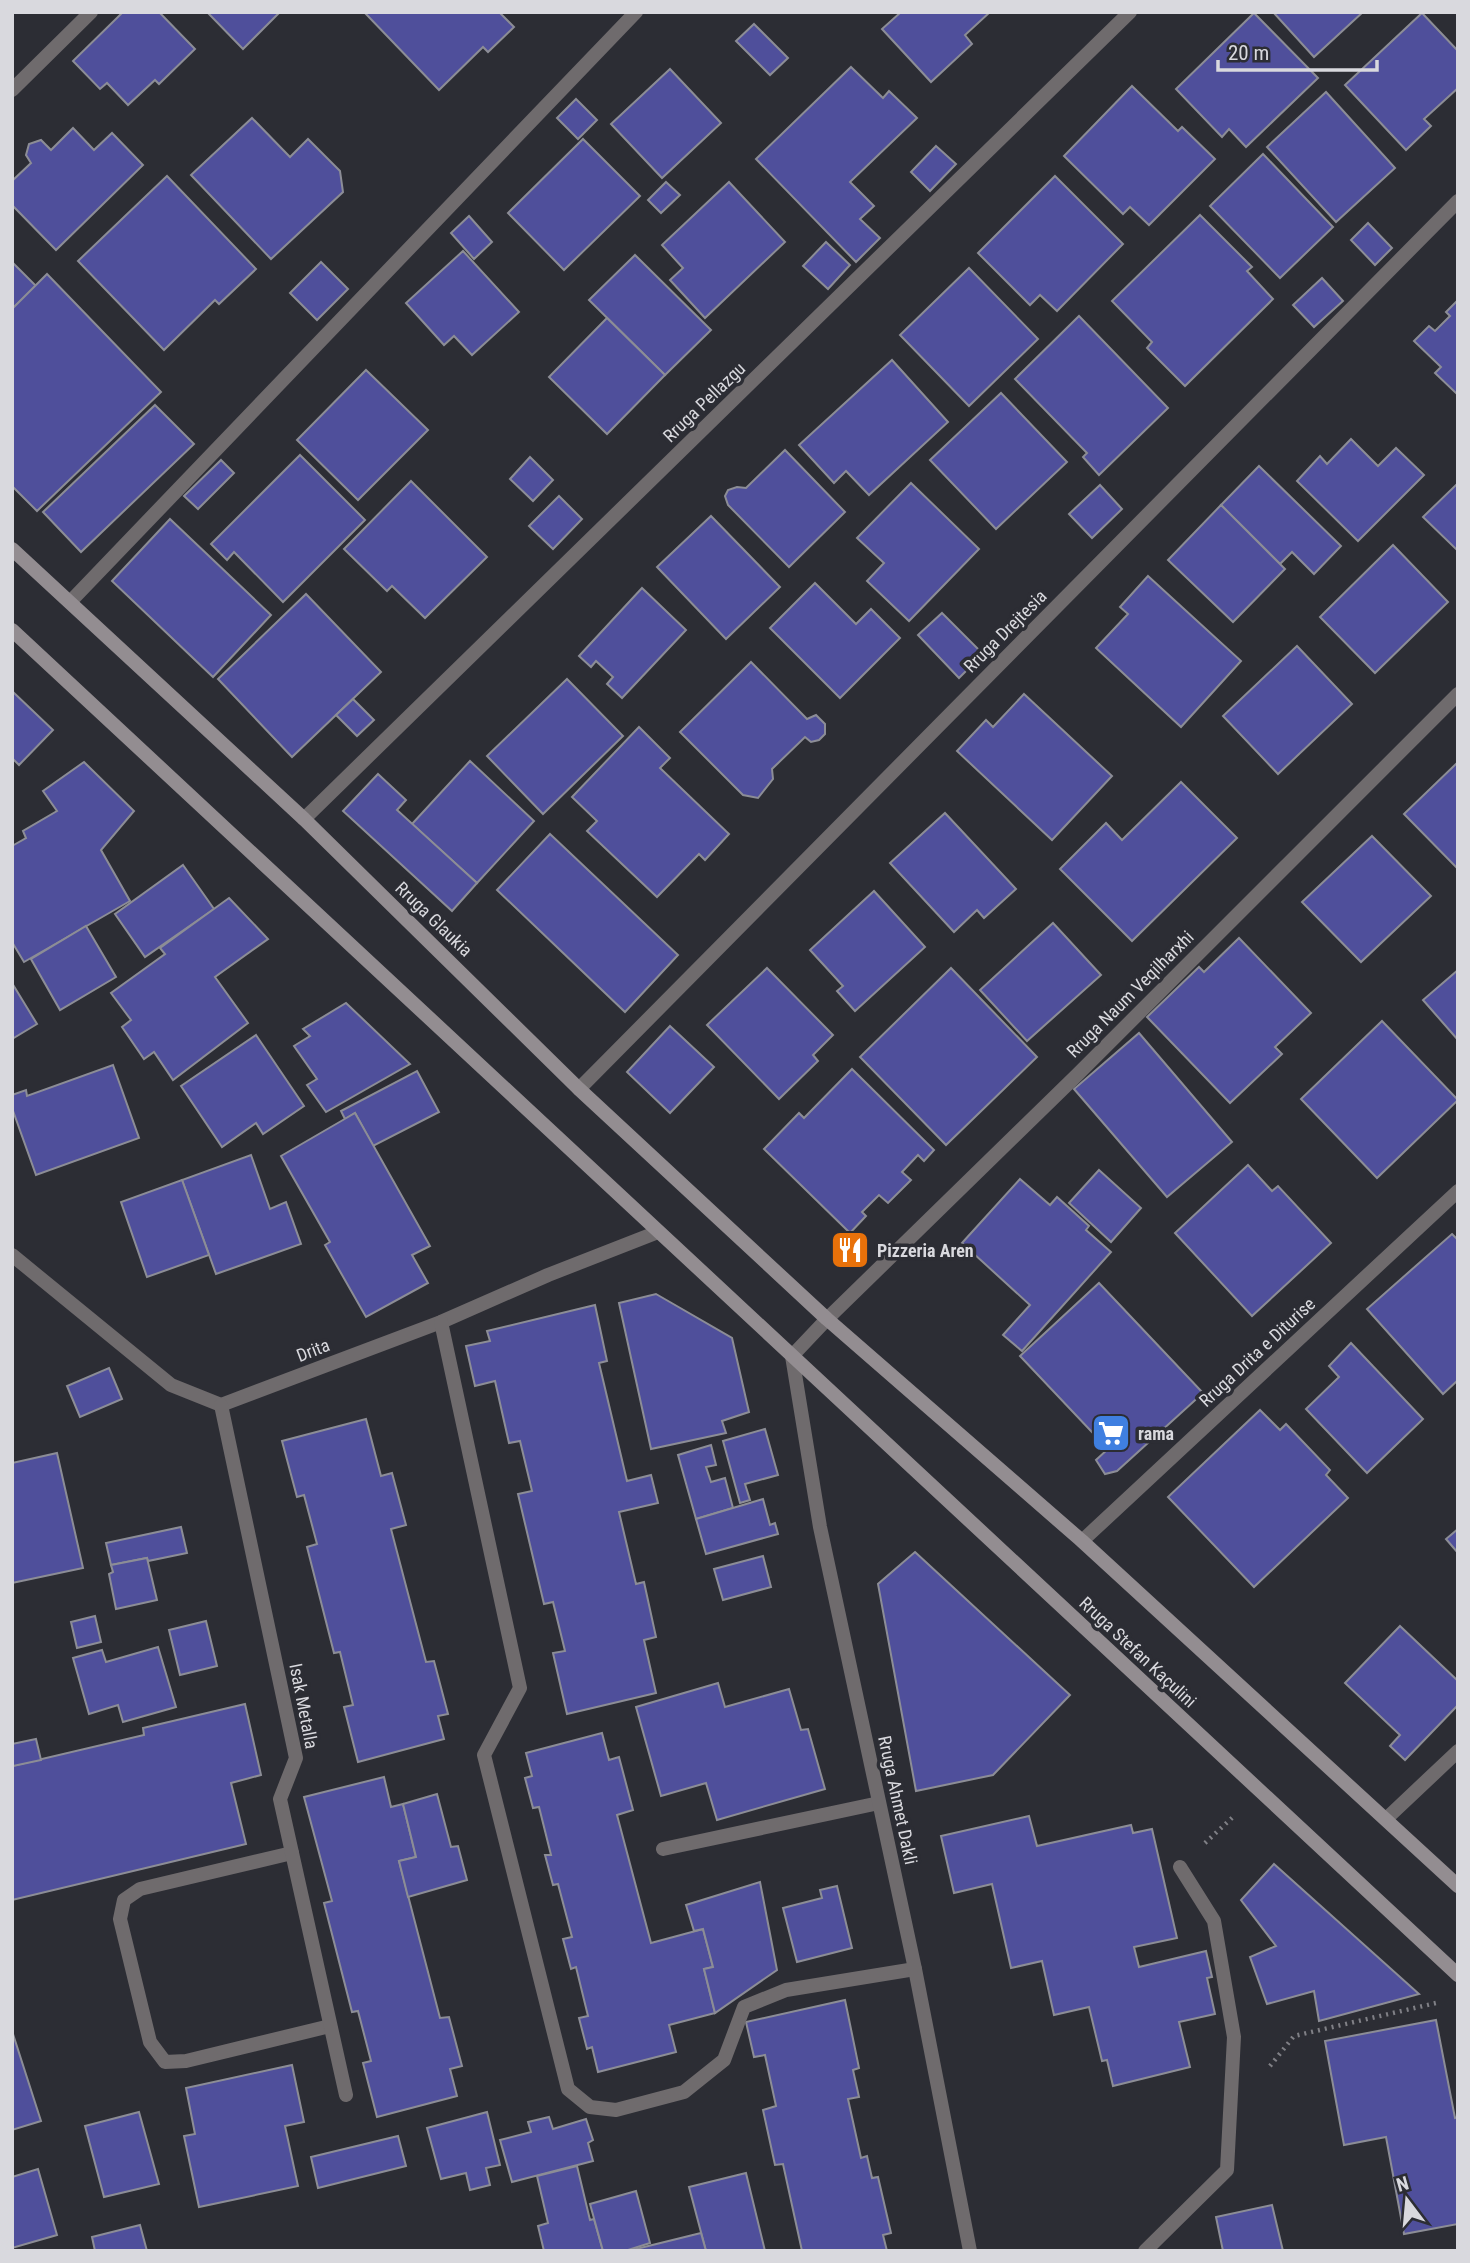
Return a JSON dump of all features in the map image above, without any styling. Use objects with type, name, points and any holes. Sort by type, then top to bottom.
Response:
[{"type":"main road","name":"Rruga Glaukia","points":[[12,549],[304,819],[579,1089],[827,1319]]},
{"type":"main road","points":[[12,630],[792,1356]]},
{"type":"main road","points":[[827,1319],[1082,1541],[1458,1886]]},
{"type":"main road","name":"Rruga Stefan Kaçulini","points":[[792,1356],[1458,1975]]},
{"type":"street","points":[[12,90],[91,12]]},
{"type":"street","points":[[70,602],[636,12]]},
{"type":"street","name":"Rruga Pellazgu","points":[[304,819],[1130,12]]},
{"type":"street","name":"Rruga Drejtesia","points":[[579,1089],[1458,201]]},
{"type":"street","name":"Rruga Naum Veqilharxhi","points":[[792,1356],[1458,694]]},
{"type":"street","name":"Rruga Drita e Diturise","points":[[1082,1541],[1458,1191]]},
{"type":"street","name":"Drita","points":[[221,1405],[441,1322],[548,1275],[658,1232]]},
{"type":"street","points":[[12,1255],[171,1385],[221,1405]]},
{"type":"street","points":[[441,1322],[520,1688],[484,1755],[568,2089],[590,2107],[616,2110],[684,2092],[724,2060],[744,2007],[786,1990],[915,1969]]},
{"type":"street","name":"Rruga Ahmet Dakli","points":[[792,1356],[820,1527],[915,1969],[970,2251]]},
{"type":"street","name":"Isak Metalla","points":[[221,1405],[296,1758],[280,1799],[346,2095]]},
{"type":"street","points":[[1386,1819],[1458,1751]]},
{"type":"street","points":[[663,1849],[879,1803]]},
{"type":"street","points":[[292,1853],[140,1889],[124,1900],[120,1919],[150,2042],[165,2062],[186,2061],[330,2026]]},
{"type":"street","points":[[1145,2251],[1227,2170],[1234,2037],[1214,1921],[1180,1867]]},
{"type":"path","points":[[1180,1867],[1260,1791]]},
{"type":"path","points":[[1266,2075],[1271,2064],[1294,2036],[1447,2000]]},
{"type":"building","points":[[123,12],[159,12],[195,49],[159,84],[155,80],[128,105],[107,83],[100,89],[73,61]]},
{"type":"building","points":[[207,12],[280,12],[243,49]]},
{"type":"building","points":[[364,12],[499,12],[514,27],[488,52],[483,47],[439,90]]},
{"type":"building","points":[[901,12],[990,12],[965,35],[972,44],[931,82],[882,29]]},
{"type":"building","points":[[1273,12],[1363,12],[1314,57]]},
{"type":"building","points":[[1254,13],[1318,78],[1246,147],[1229,129],[1222,137],[1176,89]]},
{"type":"building","points":[[1422,13],[1458,51],[1458,88],[1424,119],[1431,126],[1406,150],[1345,85]]},
{"type":"building","points":[[754,24],[788,58],[770,75],[736,41]]},
{"type":"building","points":[[851,67],[883,98],[889,91],[917,118],[850,182],[874,206],[860,219],[880,238],[856,262],[756,159]]},
{"type":"building","points":[[670,69],[721,123],[662,178],[611,124]]},
{"type":"building","points":[[1132,86],[1178,131],[1182,127],[1215,159],[1149,225],[1130,207],[1123,214],[1064,156]]},
{"type":"building","points":[[1326,92],[1395,168],[1336,222],[1267,147]]},
{"type":"building","points":[[576,99],[597,120],[578,139],[557,118]]},
{"type":"building","points":[[252,118],[290,157],[308,139],[340,171],[343,192],[271,259],[191,175]]},
{"type":"building","points":[[73,128],[94,150],[112,133],[143,165],[56,250],[12,205],[12,181],[31,163],[26,155],[29,144],[41,140],[51,150]]},
{"type":"building","points":[[583,139],[640,196],[564,270],[508,213]]},
{"type":"building","points":[[936,146],[956,164],[930,191],[911,172]]},
{"type":"building","points":[[1263,154],[1333,227],[1280,278],[1210,206]]},
{"type":"building","points":[[167,176],[256,269],[219,304],[215,300],[164,350],[78,261]]},
{"type":"building","points":[[1055,176],[1123,244],[1057,311],[1040,295],[1030,305],[978,253]]},
{"type":"building","points":[[666,182],[680,195],[661,213],[648,200]]},
{"type":"building","points":[[729,182],[785,242],[705,318],[670,280],[683,268],[662,245]]},
{"type":"building","points":[[1200,215],[1252,267],[1247,271],[1273,299],[1185,386],[1147,348],[1152,342],[1112,301]]},
{"type":"building","points":[[469,216],[492,242],[474,259],[451,233]]},
{"type":"building","points":[[1368,223],[1392,248],[1375,265],[1351,240]]},
{"type":"building","points":[[826,242],[850,265],[828,289],[803,266]]},
{"type":"building","points":[[463,251],[519,312],[472,355],[454,336],[444,345],[406,303]]},
{"type":"building","points":[[635,255],[711,330],[665,375],[589,300]]},
{"type":"building","points":[[12,262],[36,286],[12,309]]},
{"type":"building","points":[[321,262],[348,289],[317,320],[290,293]]},
{"type":"building","points":[[969,268],[1038,339],[969,406],[900,335]]},
{"type":"building","points":[[47,274],[161,392],[37,511],[12,486],[12,309]]},
{"type":"building","points":[[1322,278],[1343,301],[1314,327],[1293,305]]},
{"type":"building","points":[[1458,300],[1458,395],[1435,373],[1441,367],[1414,341],[1429,326],[1435,331],[1450,316],[1446,312]]},
{"type":"building","points":[[1079,316],[1168,408],[1099,475],[1083,457],[1087,453],[1015,379]]},
{"type":"building","points":[[607,318],[665,375],[607,434],[549,377]]},
{"type":"building","points":[[892,360],[948,422],[869,495],[846,471],[834,483],[799,445]]},
{"type":"building","points":[[366,370],[428,430],[358,500],[297,440]]},
{"type":"building","points":[[1001,393],[1067,462],[996,529],[930,460]]},
{"type":"building","points":[[155,405],[194,444],[81,552],[43,512]]},
{"type":"building","points":[[1351,439],[1378,466],[1396,448],[1424,475],[1358,541],[1297,481],[1320,456],[1327,464]]},
{"type":"building","points":[[785,450],[845,512],[789,567],[728,505],[725,496],[728,490],[746,488]]},
{"type":"building","points":[[300,455],[365,520],[283,602],[234,552],[227,560],[211,544]]},
{"type":"building","points":[[530,457],[553,480],[533,501],[510,479]]},
{"type":"building","points":[[221,460],[234,473],[198,509],[184,496]]},
{"type":"building","points":[[1259,466],[1341,546],[1314,574],[1292,552],[1280,564],[1221,505]]},
{"type":"building","points":[[411,481],[487,557],[425,618],[392,586],[387,591],[344,549]]},
{"type":"building","points":[[911,483],[979,549],[909,621],[867,581],[884,563],[857,538]]},
{"type":"building","points":[[1458,483],[1458,551],[1423,517]]},
{"type":"building","points":[[1100,485],[1122,509],[1092,538],[1069,514]]},
{"type":"building","points":[[559,496],[582,519],[553,549],[529,526]]},
{"type":"building","points":[[1221,505],[1285,569],[1233,622],[1168,560]]},
{"type":"building","points":[[711,516],[780,587],[726,639],[657,567]]},
{"type":"building","points":[[170,519],[271,615],[213,677],[112,581]]},
{"type":"building","points":[[1393,545],[1448,602],[1375,673],[1320,617]]},
{"type":"building","points":[[1148,576],[1241,661],[1181,727],[1096,648],[1128,614],[1120,607]]},
{"type":"building","points":[[815,583],[856,624],[871,609],[900,638],[840,698],[770,628]]},
{"type":"building","points":[[642,588],[686,630],[622,698],[607,684],[613,677],[596,661],[591,667],[579,656]]},
{"type":"building","points":[[306,594],[381,672],[292,757],[218,679]]},
{"type":"building","points":[[942,613],[983,654],[959,678],[918,635]]},
{"type":"building","points":[[1297,646],[1352,704],[1278,774],[1223,716]]},
{"type":"building","points":[[751,662],[807,719],[816,715],[825,724],[825,734],[819,740],[811,742],[805,737],[772,769],[773,779],[758,798],[743,795],[680,732]]},
{"type":"building","points":[[567,679],[623,736],[543,814],[487,756]]},
{"type":"building","points":[[12,691],[53,730],[19,765],[12,758]]},
{"type":"building","points":[[1024,694],[1112,776],[1052,840],[957,751],[986,720],[993,727]]},
{"type":"building","points":[[353,699],[374,720],[357,736],[336,715]]},
{"type":"building","points":[[639,727],[670,758],[660,768],[729,834],[705,860],[699,854],[657,897],[587,831],[597,821],[572,797]]},
{"type":"building","points":[[470,761],[534,821],[477,883],[412,824]]},
{"type":"building","points":[[84,762],[134,811],[101,850],[130,901],[24,962],[12,942],[12,846],[26,838],[23,831],[57,811],[43,791]]},
{"type":"building","points":[[1458,762],[1458,869],[1404,814]]},
{"type":"building","points":[[378,774],[406,800],[397,810],[477,883],[452,911],[343,811]]},
{"type":"building","points":[[1181,782],[1237,838],[1132,941],[1060,869],[1106,823],[1122,840]]},
{"type":"building","points":[[945,813],[1016,889],[984,918],[977,910],[954,932],[890,863]]},
{"type":"building","points":[[550,834],[678,955],[625,1012],[497,890]]},
{"type":"building","points":[[1372,836],[1431,896],[1361,962],[1302,902]]},
{"type":"building","points":[[183,865],[214,909],[145,957],[115,914]]},
{"type":"building","points":[[874,891],[925,947],[855,1011],[837,991],[843,986],[810,950]]},
{"type":"building","points":[[229,898],[268,939],[215,977],[248,1023],[173,1080],[154,1052],[144,1059],[122,1027],[131,1020],[111,993],[165,954],[160,948]]},
{"type":"building","points":[[1053,923],[1101,975],[1027,1041],[980,990]]},
{"type":"building","points":[[86,926],[116,977],[60,1010],[31,959]]},
{"type":"building","points":[[1239,938],[1311,1013],[1275,1047],[1282,1054],[1230,1103],[1147,1017],[1199,967],[1204,972]]},
{"type":"building","points":[[767,968],[833,1035],[813,1055],[818,1061],[779,1099],[707,1025]]},
{"type":"building","points":[[951,968],[1037,1057],[946,1145],[860,1057]]},
{"type":"building","points":[[1458,970],[1458,1040],[1423,1000]]},
{"type":"building","points":[[12,983],[37,1024],[12,1039]]},
{"type":"building","points":[[346,1003],[410,1064],[326,1112],[307,1085],[317,1079],[294,1046],[310,1036],[303,1029]]},
{"type":"building","points":[[1382,1021],[1458,1100],[1377,1178],[1301,1099]]},
{"type":"building","points":[[670,1026],[714,1067],[670,1113],[627,1072]]},
{"type":"building","points":[[1139,1033],[1232,1142],[1167,1197],[1074,1089]]},
{"type":"building","points":[[256,1035],[304,1106],[263,1134],[256,1123],[222,1147],[181,1086]]},
{"type":"building","points":[[113,1065],[139,1138],[36,1175],[12,1108],[12,1095],[26,1090],[27,1096]]},
{"type":"building","points":[[852,1069],[934,1150],[924,1161],[918,1155],[902,1172],[911,1180],[888,1203],[879,1195],[862,1212],[866,1216],[850,1233],[764,1149],[799,1113],[804,1118]]},
{"type":"building","points":[[417,1071],[439,1112],[373,1146],[355,1113],[345,1119],[341,1111]]},
{"type":"building","points":[[355,1113],[430,1246],[412,1255],[428,1283],[366,1317],[325,1245],[330,1242],[281,1156]]},
{"type":"building","points":[[251,1155],[270,1209],[286,1202],[301,1244],[216,1274],[182,1180]]},
{"type":"building","points":[[1248,1165],[1272,1191],[1278,1186],[1331,1243],[1252,1316],[1175,1233]]},
{"type":"building","points":[[1099,1170],[1141,1208],[1111,1242],[1069,1203]]},
{"type":"building","points":[[1020,1179],[1050,1205],[1057,1197],[1089,1226],[1086,1230],[1111,1252],[1022,1351],[1003,1335],[1030,1305],[962,1243]]},
{"type":"building","points":[[182,1180],[209,1255],[147,1277],[121,1202]]},
{"type":"building","points":[[1452,1234],[1458,1240],[1458,1380],[1443,1394],[1367,1309]]},
{"type":"building","points":[[1099,1283],[1203,1393],[1117,1471],[1105,1474],[1096,1460],[1108,1449],[1020,1356]]},
{"type":"building","points":[[656,1294],[732,1338],[749,1412],[722,1421],[726,1433],[651,1449],[619,1303]]},
{"type":"building","points":[[595,1305],[607,1361],[599,1363],[627,1481],[651,1475],[658,1503],[619,1512],[636,1584],[644,1582],[656,1637],[644,1640],[656,1693],[567,1714],[553,1653],[565,1651],[553,1602],[544,1604],[518,1494],[532,1491],[520,1441],[509,1443],[495,1381],[475,1386],[466,1346],[490,1341],[487,1331]]},
{"type":"building","points":[[1351,1343],[1423,1419],[1367,1473],[1306,1409],[1339,1377],[1329,1366]]},
{"type":"building","points":[[109,1368],[122,1399],[80,1417],[67,1386]]},
{"type":"building","points":[[1260,1410],[1280,1430],[1286,1424],[1330,1470],[1326,1475],[1348,1498],[1254,1587],[1168,1497]]},
{"type":"building","points":[[366,1419],[381,1476],[392,1473],[406,1525],[391,1529],[426,1662],[434,1661],[448,1714],[438,1716],[444,1739],[358,1762],[344,1707],[353,1705],[340,1652],[334,1653],[307,1547],[317,1544],[304,1495],[297,1497],[282,1441]]},
{"type":"building","points":[[765,1429],[778,1475],[745,1484],[750,1500],[740,1503],[723,1441]]},
{"type":"building","points":[[711,1445],[716,1465],[706,1467],[711,1482],[725,1478],[733,1508],[696,1519],[678,1455]]},
{"type":"building","points":[[57,1453],[83,1568],[12,1583],[12,1463]]},
{"type":"building","points":[[763,1499],[770,1525],[775,1523],[778,1534],[706,1554],[696,1519]]},
{"type":"building","points":[[181,1527],[187,1553],[111,1565],[106,1543]]},
{"type":"building","points":[[1458,1529],[1458,1553],[1446,1539]]},
{"type":"building","points":[[915,1552],[1070,1695],[993,1775],[916,1791],[878,1584]]},
{"type":"building","points":[[763,1556],[771,1587],[723,1600],[714,1569]]},
{"type":"building","points":[[147,1558],[157,1600],[116,1609],[109,1574],[113,1572],[111,1565]]},
{"type":"building","points":[[95,1616],[101,1642],[77,1648],[71,1622]]},
{"type":"building","points":[[206,1621],[217,1666],[180,1675],[169,1630]]},
{"type":"building","points":[[1400,1626],[1458,1681],[1458,1705],[1405,1760],[1390,1746],[1400,1735],[1345,1683]]},
{"type":"building","points":[[158,1647],[176,1707],[123,1722],[118,1705],[89,1714],[73,1658],[102,1650],[106,1662]]},
{"type":"building","points":[[718,1683],[725,1707],[789,1689],[801,1730],[808,1729],[825,1789],[717,1820],[706,1783],[661,1796],[636,1707]]},
{"type":"building","points":[[245,1704],[261,1775],[231,1783],[246,1844],[12,1900],[12,1766],[144,1735],[143,1728]]},
{"type":"building","points":[[602,1733],[609,1760],[619,1757],[633,1810],[617,1815],[651,1943],[703,1929],[713,1967],[704,1969],[715,2013],[669,2025],[676,2052],[598,2072],[592,2047],[587,2049],[579,2018],[588,2016],[576,1967],[571,1969],[563,1939],[572,1937],[558,1884],[553,1885],[545,1855],[551,1855],[539,1807],[533,1808],[525,1778],[532,1776],[526,1753]]},
{"type":"building","points":[[36,1739],[41,1760],[13,1766],[12,1744]]},
{"type":"building","points":[[384,1777],[391,1807],[403,1804],[416,1857],[399,1861],[440,2018],[449,2017],[462,2066],[450,2069],[457,2096],[377,2117],[363,2063],[371,2061],[358,2011],[352,2012],[324,1903],[332,1901],[304,1797]]},
{"type":"building","points":[[437,1794],[451,1847],[458,1846],[467,1880],[408,1897],[399,1861],[416,1857],[403,1804]]},
{"type":"building","points":[[1029,1816],[1037,1846],[1131,1825],[1133,1833],[1152,1829],[1177,1938],[1134,1947],[1139,1967],[1206,1951],[1212,1977],[1207,1978],[1215,2014],[1179,2022],[1190,2067],[1113,2086],[1107,2060],[1102,2061],[1089,2007],[1054,2015],[1042,1961],[1011,1968],[992,1884],[954,1893],[941,1836]]},
{"type":"building","points":[[1274,1864],[1419,1994],[1319,2021],[1314,1991],[1267,2004],[1250,1957],[1276,1946],[1241,1900]]},
{"type":"building","points":[[760,1882],[777,1970],[715,2013],[704,1969],[713,1967],[703,1929],[694,1931],[686,1905]]},
{"type":"building","points":[[837,1886],[852,1948],[797,1962],[783,1908],[822,1898],[820,1890]]},
{"type":"building","points":[[845,2000],[859,2068],[853,2070],[859,2097],[848,2099],[861,2158],[867,2156],[872,2178],[878,2177],[891,2233],[883,2235],[887,2251],[802,2251],[783,2164],[775,2165],[763,2110],[776,2106],[765,2055],[754,2057],[746,2022]]},
{"type":"building","points":[[1436,2020],[1455,2118],[1458,2117],[1458,2224],[1404,2234],[1386,2137],[1344,2145],[1325,2041]]},
{"type":"building","points":[[12,2031],[41,2121],[12,2130]]},
{"type":"building","points":[[292,2065],[304,2122],[285,2126],[298,2186],[199,2207],[184,2136],[195,2134],[186,2088]]},
{"type":"building","points":[[139,2112],[159,2184],[104,2197],[85,2126]]},
{"type":"building","points":[[487,2112],[500,2165],[486,2168],[490,2185],[470,2190],[466,2173],[441,2179],[427,2128]]},
{"type":"building","points":[[549,2117],[553,2129],[586,2119],[593,2140],[588,2143],[593,2161],[512,2182],[500,2140],[531,2132],[528,2122]]},
{"type":"building","points":[[398,2136],[406,2166],[318,2188],[311,2157]]},
{"type":"building","points":[[577,2166],[590,2220],[594,2219],[603,2251],[544,2251],[538,2226],[548,2223],[537,2176]]},
{"type":"building","points":[[38,2169],[57,2235],[12,2248],[12,2177]]},
{"type":"building","points":[[746,2173],[765,2251],[706,2251],[689,2187]]},
{"type":"building","points":[[636,2191],[650,2243],[625,2251],[603,2251],[590,2204]]},
{"type":"building","points":[[1272,2205],[1283,2251],[1223,2251],[1216,2217]]},
{"type":"building","points":[[140,2225],[147,2251],[95,2251],[92,2237]]},
{"type":"building","points":[[701,2233],[706,2251],[628,2251]]},
{"type":"place","name":"Pizzeria Aren","points":[[850,1250]]},
{"type":"place","name":"rama","points":[[1111,1433]]}]
